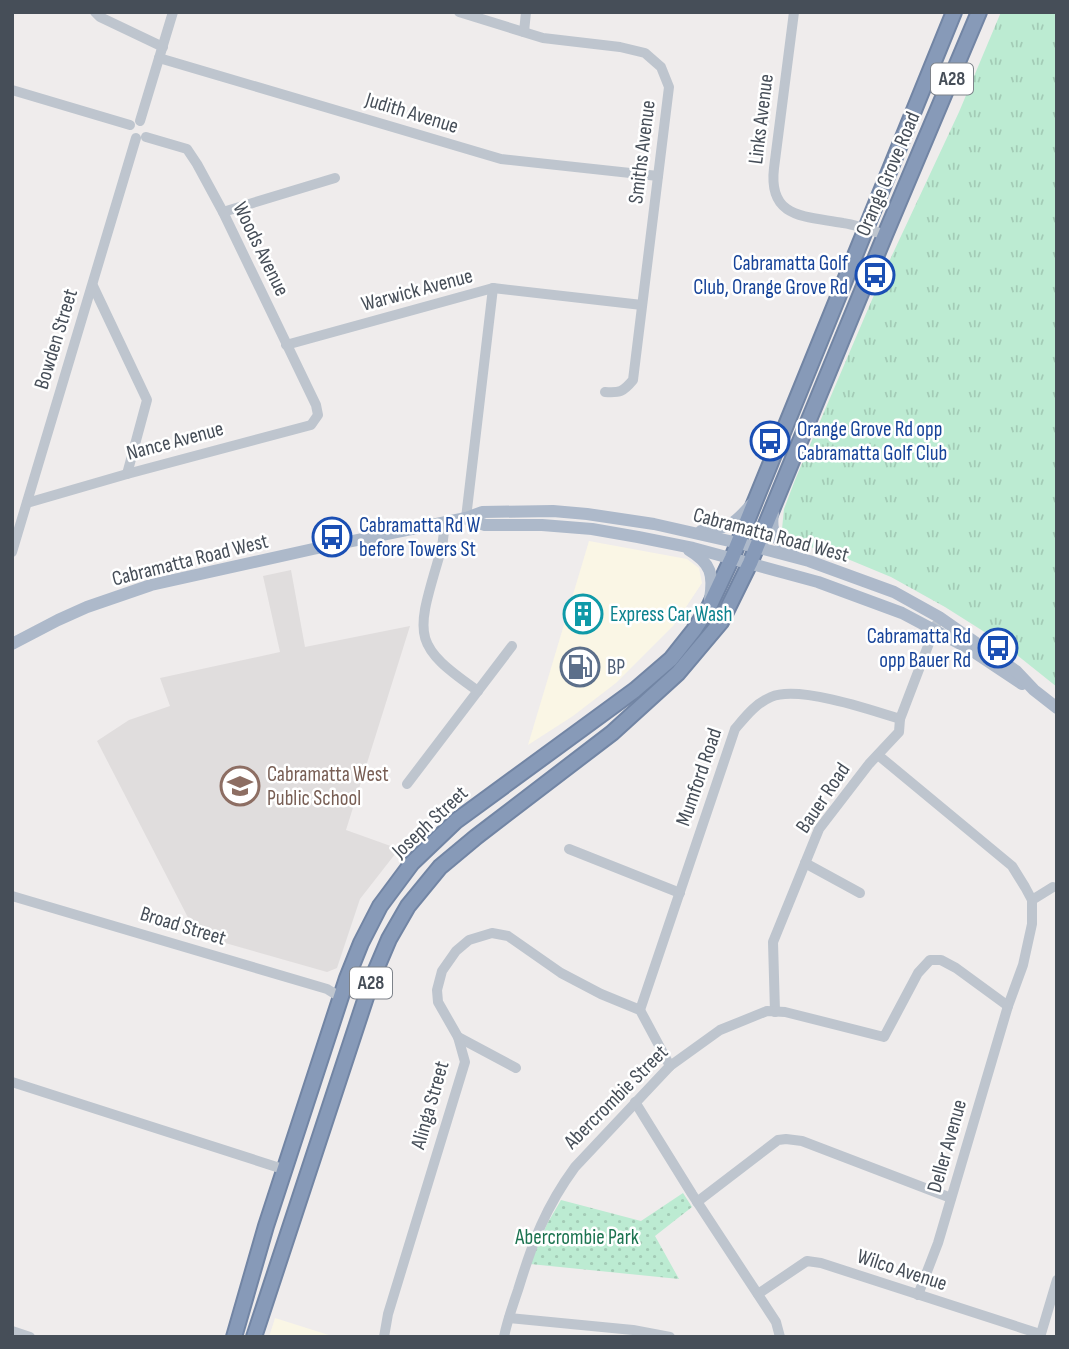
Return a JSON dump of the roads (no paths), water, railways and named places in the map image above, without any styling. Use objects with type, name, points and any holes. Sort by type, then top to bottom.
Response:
[{"type":"highway","name":"Orange Grove Road","points":[[738,543],[954,12]]},
{"type":"highway","name":"Orange Grove Road","points":[[756,547],[979,12]]},
{"type":"highway","name":"Joseph Street","points":[[234,1337],[266,1226],[340,998],[353,962],[380,906],[412,863],[456,821],[635,690],[671,659],[709,607],[738,543]]},
{"type":"highway","name":"Joseph Street","points":[[254,1337],[372,979],[389,939],[408,906],[440,867],[612,733],[678,673],[721,622],[756,547]]},
{"type":"main road","points":[[776,498],[772,520],[774,536],[784,546],[809,561]]},
{"type":"main road","points":[[690,532],[726,527],[755,501]]},
{"type":"main road","name":"Cabramatta Road West","points":[[12,644],[87,607],[151,585],[466,518],[482,512],[564,512],[620,519],[756,547],[809,561],[894,593],[939,617],[1016,671],[1057,708]]},
{"type":"main road","name":"Cabramatta Road West","points":[[466,518],[485,525],[542,525],[592,530],[680,545],[818,582],[902,614],[968,648],[1011,678],[1034,690]]},
{"type":"main road","points":[[680,545],[699,556],[709,569],[712,583],[709,607]]},
{"type":"street","name":"Judith Avenue","points":[[95,12],[161,52],[501,159],[658,176]]},
{"type":"street","points":[[141,137],[135,123],[173,12]]},
{"type":"street","name":"Smiths Avenue","points":[[459,12],[543,38],[620,47],[645,53],[661,67],[669,87],[633,380],[625,390],[605,392]]},
{"type":"street","points":[[524,32],[526,12]]},
{"type":"street","name":"Links Avenue","points":[[794,12],[773,190],[778,200],[798,216],[867,228],[885,235]]},
{"type":"street","points":[[12,90],[135,123]]},
{"type":"street","name":"Woods Avenue","points":[[141,137],[187,149],[197,164],[316,405]]},
{"type":"street","name":"Bowden Street","points":[[12,552],[141,137]]},
{"type":"street","points":[[223,212],[335,178]]},
{"type":"street","points":[[93,286],[146,400],[127,474]]},
{"type":"street","points":[[466,518],[493,288]]},
{"type":"street","name":"Warwick Avenue","points":[[286,345],[493,288],[642,305]]},
{"type":"street","name":"Nance Avenue","points":[[27,503],[311,425],[318,415],[316,405]]},
{"type":"street","points":[[444,522],[445,536],[423,616],[422,630],[434,655],[450,671],[478,691]]},
{"type":"street","name":"Bauer Road","points":[[775,1012],[773,942],[819,829],[899,732],[900,719],[939,617]]},
{"type":"street","points":[[407,784],[512,646]]},
{"type":"street","name":"Mumford Road","points":[[640,1010],[735,729],[755,706],[775,695],[794,694],[848,702],[900,719]]},
{"type":"street","points":[[878,755],[1012,866],[1032,901],[1053,887]]},
{"type":"street","points":[[569,849],[680,893]]},
{"type":"street","points":[[805,863],[860,893]]},
{"type":"street","name":"Broad Street","points":[[12,896],[327,989],[340,998]]},
{"type":"street","name":"Deller Avenue","points":[[918,1296],[938,1243],[1008,1006],[1023,965],[1032,924],[1032,901]]},
{"type":"street","name":"Alinga Street","points":[[384,1337],[388,1314],[465,1062],[458,1037],[438,1002],[437,990],[442,971],[456,951],[469,940],[492,933],[508,936],[561,973],[640,1010]]},
{"type":"street","name":"Abercrombie Street","points":[[504,1337],[534,1239],[552,1200],[575,1167],[670,1066],[720,1030],[767,1011],[785,1012],[884,1037],[918,973],[930,960],[941,960],[956,968],[1008,1006]]},
{"type":"street","points":[[640,1010],[670,1066]]},
{"type":"street","points":[[458,1037],[516,1068]]},
{"type":"street","points":[[12,1083],[286,1170]]},
{"type":"street","points":[[635,1102],[776,1322],[780,1337]]},
{"type":"street","points":[[697,1202],[778,1140],[786,1139],[802,1141],[951,1198]]},
{"type":"street","name":"Wilco Avenue","points":[[758,1294],[807,1261],[1040,1336]]},
{"type":"street","points":[[1040,1336],[1057,1280]]},
{"type":"street","points":[[509,1318],[633,1330],[669,1337]]},
{"type":"street","points":[[12,1331],[30,1337]]},
{"type":"place","name":"Cabramatta Golf Club, Orange Grove Rd","points":[[875,275]]},
{"type":"place","name":"Orange Grove Rd opp Cabramatta Golf Club","points":[[770,441]]},
{"type":"place","name":"Cabramatta Rd W before Towers St","points":[[332,537]]},
{"type":"place","name":"Express Car Wash","points":[[583,614]]},
{"type":"place","name":"Cabramatta Rd opp Bauer Rd","points":[[998,648]]},
{"type":"place","name":"BP","points":[[580,667]]},
{"type":"place","name":"Cabramatta West Public School","points":[[240,786]]},
{"type":"park label","name":"Abercrombie Park","points":[[577,1237]]}]
